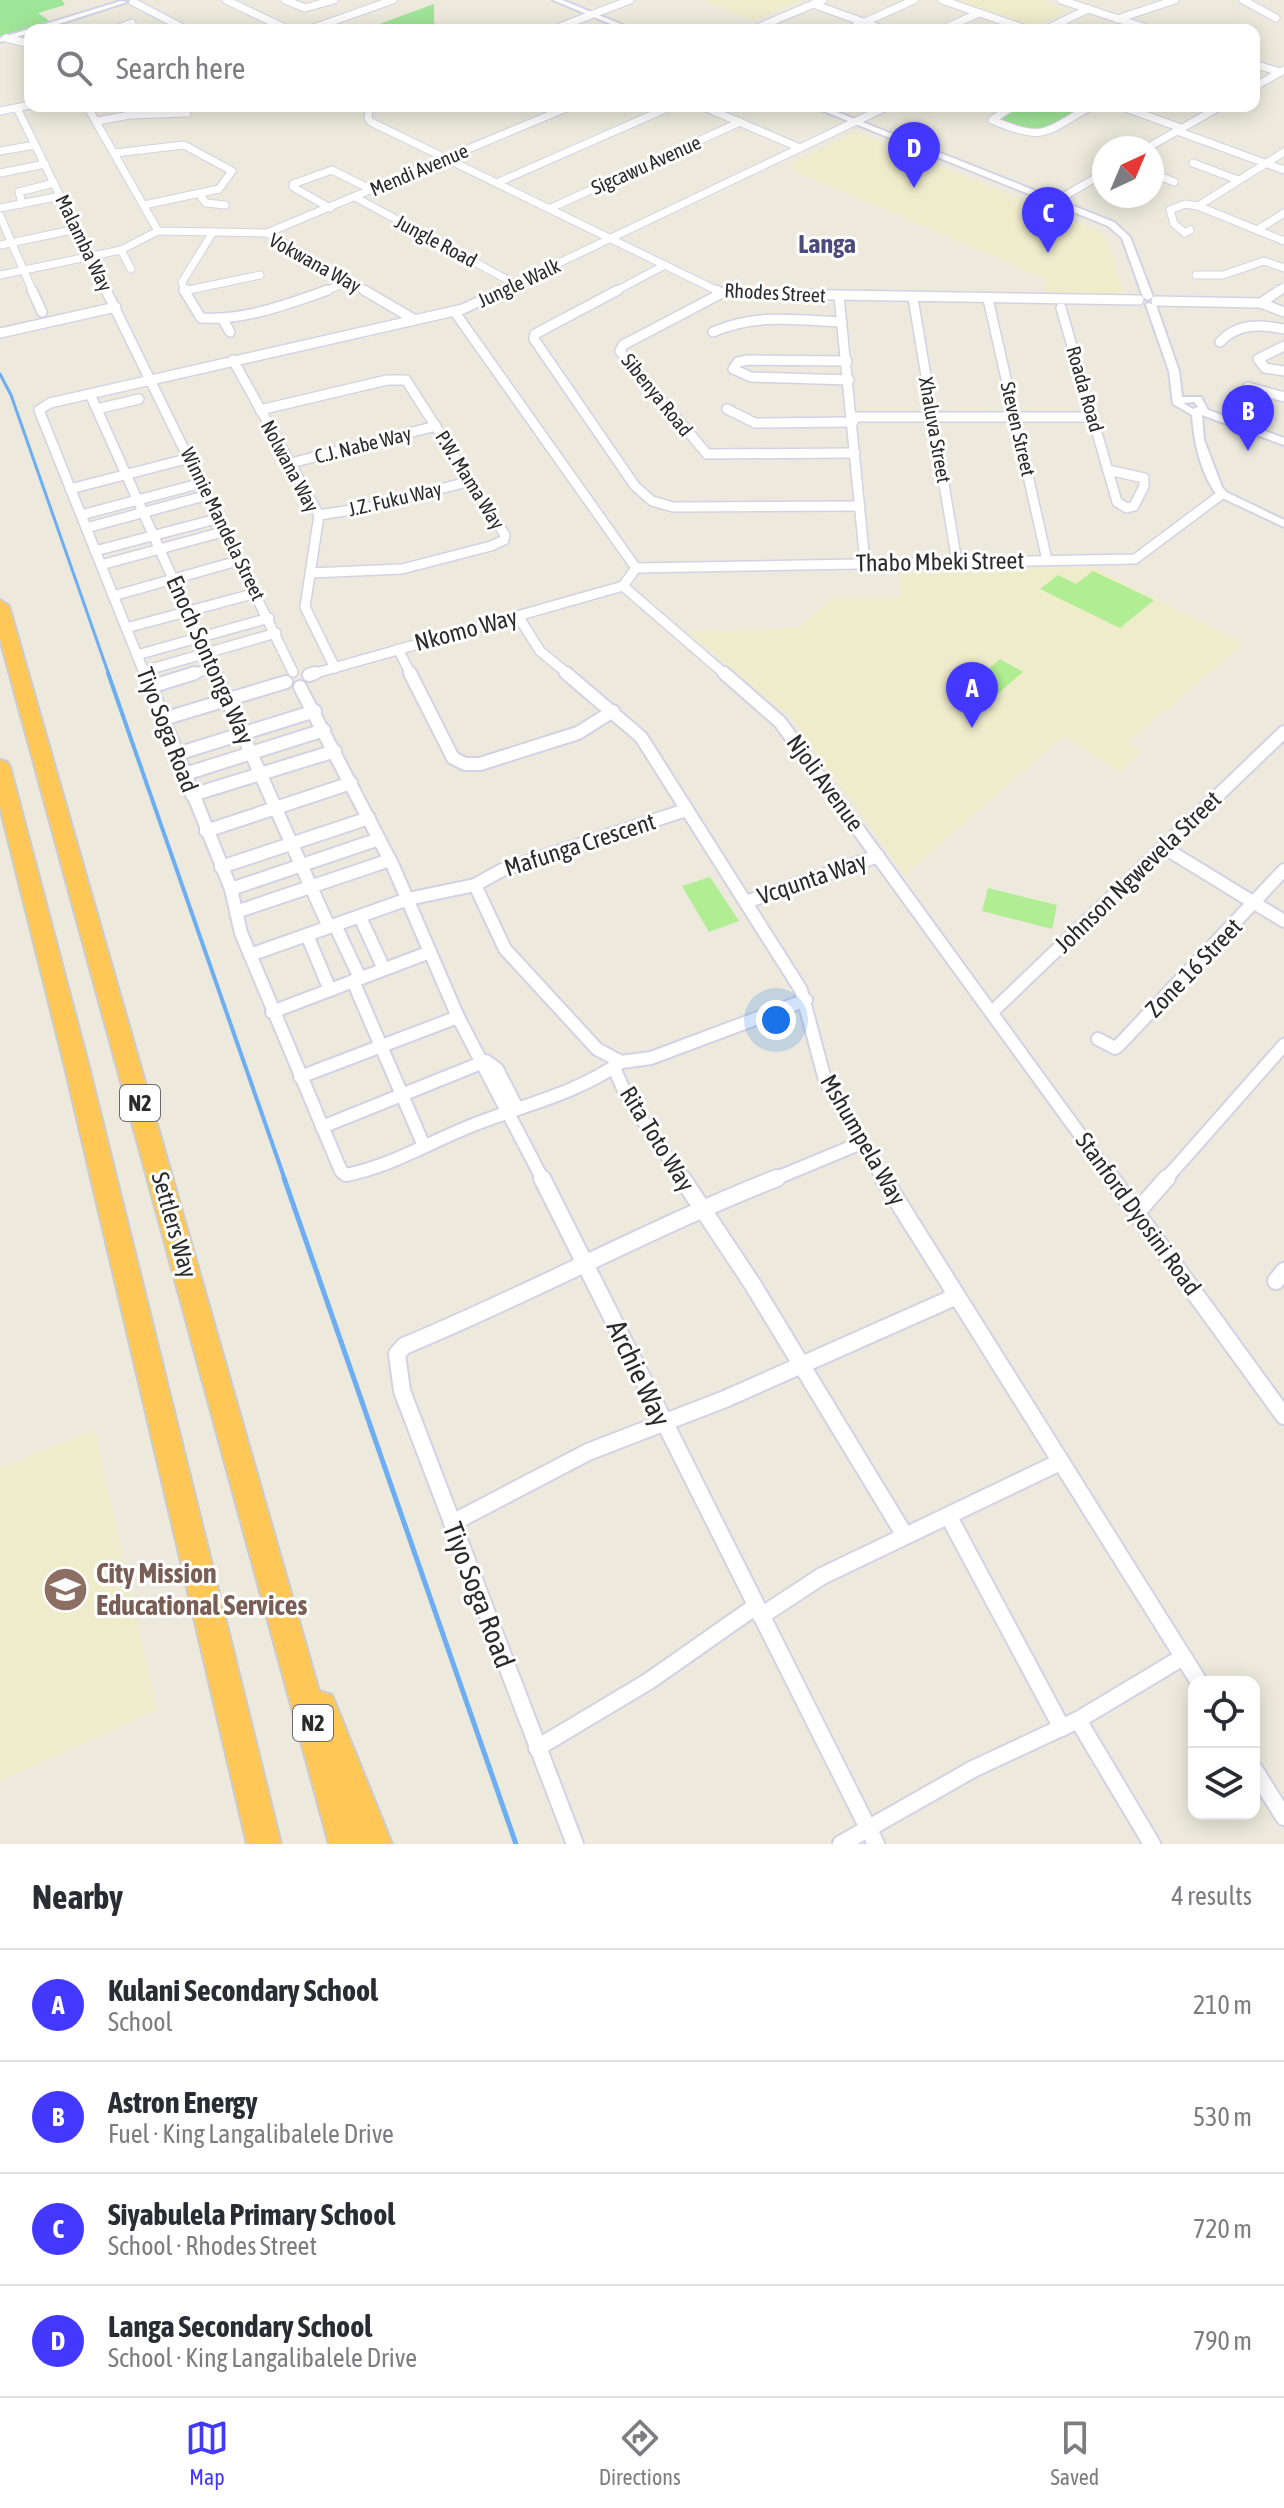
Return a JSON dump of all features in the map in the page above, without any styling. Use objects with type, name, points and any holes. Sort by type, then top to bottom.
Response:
[{"type":"highway","name":"Settlers Way","points":[[0,606],[346,1844]]},
{"type":"highway","name":"N2","points":[[0,767],[80,1079],[264,1844]]},
{"type":"highway","points":[[280,1601],[375,1844]]},
{"type":"street","points":[[226,0],[276,24]]},
{"type":"street","points":[[285,0],[305,8],[334,0]]},
{"type":"street","points":[[325,24],[393,0]]},
{"type":"street","points":[[556,0],[615,24]]},
{"type":"street","points":[[568,24],[630,0]]},
{"type":"street","points":[[766,24],[823,0]]},
{"type":"street","points":[[860,24],[914,0]]},
{"type":"street","points":[[942,0],[1011,24]]},
{"type":"street","points":[[1061,0],[1133,24]]},
{"type":"street","points":[[1117,19],[1175,0]]},
{"type":"street","points":[[1243,0],[1282,21]]},
{"type":"street","points":[[51,24],[123,1],[134,1],[176,24]]},
{"type":"street","points":[[813,4],[869,24]]},
{"type":"street","points":[[1057,24],[1088,9]]},
{"type":"street","points":[[954,24],[979,13]]},
{"type":"street","points":[[3,39],[24,32]]},
{"type":"street","points":[[3,39],[24,43]]},
{"type":"street","points":[[1260,66],[1282,71]]},
{"type":"street","points":[[1260,84],[1282,71]]},
{"type":"street","points":[[0,111],[24,106]]},
{"type":"street","name":"Malamba Way","points":[[17,108],[150,378]]},
{"type":"street","points":[[0,275],[121,250],[158,231],[91,112]]},
{"type":"street","name":"Rhodes Street","points":[[369,112],[371,122],[722,293],[1261,303]]},
{"type":"street","name":"Mendi Avenue","points":[[267,233],[557,112]]},
{"type":"street","points":[[499,182],[658,112]]},
{"type":"street","points":[[716,112],[800,148]]},
{"type":"street","points":[[831,112],[1056,201],[1122,231],[1174,371],[1181,405],[1222,494],[1284,524]]},
{"type":"street","name":"Jungle Walk","points":[[636,568],[454,311],[517,285],[875,112]]},
{"type":"street","points":[[1002,112],[992,120],[1031,135],[1041,134],[1081,112]]},
{"type":"street","points":[[1135,112],[1284,170]]},
{"type":"street","points":[[1164,138],[1210,112]]},
{"type":"street","points":[[97,121],[130,115],[187,113]]},
{"type":"street","name":"Sigcawu Avenue","points":[[551,208],[740,122]]},
{"type":"street","points":[[0,151],[35,145]]},
{"type":"street","points":[[115,153],[184,145],[232,171],[222,187],[144,205]]},
{"type":"street","points":[[1198,206],[1284,152]]},
{"type":"street","points":[[1193,163],[1238,180]]},
{"type":"street","points":[[0,173],[45,164]]},
{"type":"street","points":[[330,208],[293,187],[293,184],[332,170],[372,190]]},
{"type":"street","points":[[1164,178],[1174,182]]},
{"type":"street","points":[[1056,201],[1092,180]]},
{"type":"street","points":[[22,204],[17,194],[21,190],[54,183]]},
{"type":"street","points":[[199,194],[206,203],[225,205]]},
{"type":"street","points":[[0,208],[61,196]]},
{"type":"street","name":"Jungle Road","points":[[355,197],[517,285]]},
{"type":"street","points":[[1173,221],[1170,210],[1185,204],[1198,206],[1284,241]]},
{"type":"street","points":[[1257,230],[1284,213]]},
{"type":"street","points":[[0,216],[42,312]]},
{"type":"street","points":[[0,245],[77,229]]},
{"type":"street","name":"Vokwana Way","points":[[158,231],[267,233],[415,320]]},
{"type":"street","points":[[213,232],[183,279],[184,291],[201,318],[222,318],[311,298],[349,282]]},
{"type":"street","points":[[121,250],[131,269]]},
{"type":"street","points":[[1196,275],[1223,275],[1262,261],[1284,268]]},
{"type":"street","points":[[665,265],[554,322],[535,334],[534,339],[635,486],[652,501],[673,507],[860,506]]},
{"type":"street","points":[[184,291],[260,275]]},
{"type":"street","points":[[1261,303],[1284,287]]},
{"type":"street","name":"Sibenya Road","points":[[722,293],[619,349],[707,454],[855,453]]},
{"type":"street","points":[[839,296],[865,563]]},
{"type":"street","name":"Xhaluva Street","points":[[913,298],[957,562]]},
{"type":"street","name":"Steven Street","points":[[988,299],[1047,560]]},
{"type":"street","points":[[1261,303],[1284,312]]},
{"type":"street","points":[[282,305],[290,317]]},
{"type":"street","points":[[0,333],[116,307]]},
{"type":"street","name":"Roada Road","points":[[1061,308],[1117,502],[1127,508],[1134,506],[1144,486],[1144,478],[1108,470]]},
{"type":"street","points":[[150,378],[454,311]]},
{"type":"street","points":[[222,318],[230,332]]},
{"type":"street","points":[[713,332],[738,321],[753,319],[842,322]]},
{"type":"street","points":[[1220,342],[1227,334],[1240,328],[1262,326],[1284,329]]},
{"type":"street","points":[[1284,346],[1258,359],[1265,368],[1284,371]]},
{"type":"street","name":"Nolwana Way","points":[[233,360],[319,515],[305,607],[335,668]]},
{"type":"street","points":[[847,361],[748,360],[738,362],[733,369],[739,375],[751,377],[849,380]]},
{"type":"street","points":[[1174,371],[1200,406],[1199,440]]},
{"type":"street","name":"Tiyo Soga Road","points":[[150,378],[50,403],[39,410],[231,889],[250,955],[272,1012],[334,1159],[341,1171],[351,1174],[424,1146]]},
{"type":"street","name":"Winnie Mandela Street","points":[[150,378],[293,672]]},
{"type":"street","name":"P.W. Mama Way","points":[[260,410],[400,378],[408,382],[504,532],[501,542],[402,569],[310,573]]},
{"type":"street","points":[[1248,387],[1284,397]]},
{"type":"street","name":"Enoch Sontonga Way","points":[[90,394],[301,865],[356,980],[380,1046],[424,1146]]},
{"type":"street","points":[[97,409],[139,399]]},
{"type":"street","points":[[1181,405],[1200,406],[1284,442]]},
{"type":"street","points":[[727,409],[755,423],[932,417],[1092,417]]},
{"type":"street","name":"C.J. Nabe Way","points":[[291,463],[436,426]]},
{"type":"street","points":[[70,489],[190,458]]},
{"type":"street","name":"J.Z. Fuku Way","points":[[319,515],[370,507],[471,481]]},
{"type":"street","points":[[81,515],[202,483]]},
{"type":"street","name":"Thabo Mbeki Street","points":[[636,568],[1139,557],[1222,494]]},
{"type":"street","points":[[86,528],[208,495]]},
{"type":"street","points":[[95,551],[220,518]]},
{"type":"street","points":[[101,565],[226,531]]},
{"type":"street","points":[[113,596],[241,560]]},
{"type":"street","points":[[623,586],[636,568]]},
{"type":"street","name":"Nkomo Way","points":[[309,675],[623,586]]},
{"type":"street","name":"Njoli Avenue","points":[[623,586],[780,722],[992,1012]]},
{"type":"street","points":[[126,628],[256,593]]},
{"type":"street","name":"Mshumpela Way","points":[[518,616],[540,651],[641,737],[806,1000],[825,1080],[861,1143],[1195,1676]]},
{"type":"street","points":[[137,655],[269,618]]},
{"type":"street","points":[[144,671],[276,633]]},
{"type":"street","points":[[398,649],[451,754],[460,763],[480,764],[578,733],[613,711]]},
{"type":"street","points":[[150,687],[213,668]]},
{"type":"street","points":[[286,682],[293,672],[304,671],[309,675],[307,683],[300,687]]},
{"type":"street","points":[[163,719],[286,682],[300,687],[315,711],[408,899]]},
{"type":"street","points":[[177,754],[315,711]]},
{"type":"street","points":[[185,774],[324,730]]},
{"type":"street","name":"Johnson Ngwevela Street","points":[[992,1012],[1284,732]]},
{"type":"street","points":[[192,795],[335,751]]},
{"type":"street","points":[[206,831],[351,783]]},
{"type":"street","name":"Mafunga Crescent","points":[[618,1065],[597,1049],[505,949],[475,885],[502,870],[686,810]]},
{"type":"street","points":[[221,867],[369,818]]},
{"type":"street","points":[[231,889],[379,839]]},
{"type":"street","points":[[1163,847],[1284,921]]},
{"type":"street","name":"Vcqunta Way","points":[[746,902],[878,856]]},
{"type":"street","points":[[236,912],[390,860]]},
{"type":"street","name":"Zone 16 Street","points":[[1098,1039],[1115,1048],[1119,1045],[1284,870]]},
{"type":"street","points":[[250,955],[408,899],[475,885]]},
{"type":"street","name":"Archie Way","points":[[408,899],[458,1017],[481,1062],[512,1110],[662,1423],[871,1836]]},
{"type":"street","points":[[360,917],[384,969]]},
{"type":"street","points":[[307,935],[330,990]]},
{"type":"street","points":[[272,1012],[430,952]]},
{"type":"street","points":[[424,1146],[618,1065],[651,1058],[806,1000]]},
{"type":"street","name":"Stanford Dyosini Road","points":[[992,1012],[1284,1416]]},
{"type":"street","points":[[300,1077],[458,1017]]},
{"type":"street","points":[[1137,1212],[1284,1045]]},
{"type":"street","points":[[322,1127],[481,1062]]},
{"type":"street","name":"Rita Toto Way","points":[[618,1065],[626,1095],[753,1285],[904,1534]]},
{"type":"street","points":[[584,1262],[701,1209],[861,1143]]},
{"type":"street","name":"Tiyo Soga Road","points":[[575,1844],[402,1391],[396,1357],[404,1346],[493,1309],[584,1262]]},
{"type":"street","points":[[452,1523],[573,1459],[957,1296]]},
{"type":"street","points":[[537,1748],[616,1703],[758,1611],[822,1576],[904,1534],[949,1517],[1060,1462]]},
{"type":"street","points":[[949,1517],[1070,1724],[1152,1844]]},
{"type":"street","points":[[841,1844],[871,1836],[978,1767],[1070,1724],[1183,1657]]},
{"type":"street","points":[[1260,1779],[1284,1817]]},
{"type":"shaded area","points":[[702,0],[803,0],[754,20]]},
{"type":"shaded area","points":[[952,0],[1042,0],[1066,11],[1039,24],[1021,24]]},
{"type":"shaded area","points":[[856,132],[1099,231],[1106,238],[1126,297],[1045,296],[1046,279],[802,174],[789,165]]},
{"type":"shaded area","points":[[1093,567],[1244,644],[1128,742],[1142,752],[1120,771],[1063,737],[905,875],[792,719],[688,632],[798,628],[833,598],[902,597],[897,571]]},
{"type":"shaded area","name":"City Mission Educational Services","points":[[95,1430],[157,1710],[0,1781],[0,1468]]},
{"type":"green space","points":[[0,0],[62,0],[65,5],[38,13],[51,22],[24,24],[24,29],[0,36]]},
{"type":"green space","points":[[434,4],[436,24],[379,24]]},
{"type":"green space","points":[[1006,112],[1076,112],[1035,133],[995,118]]},
{"type":"green space","points":[[1093,571],[1154,600],[1120,628],[1040,589],[1058,575],[1076,584]]},
{"type":"green space","points":[[1000,659],[1023,672],[994,697],[971,684]]},
{"type":"green space","points":[[710,877],[739,921],[709,932],[682,886]]},
{"type":"green space","points":[[988,888],[1057,905],[1052,929],[982,911]]},
{"type":"waterway","points":[[0,374],[11,395],[109,675]]},
{"type":"waterway","points":[[108,673],[285,1180]]},
{"type":"waterway","points":[[284,1178],[516,1844]]},
{"type":"place","name":"Langa Secondary School","points":[[914,188]]},
{"type":"place","name":"Siyabulela Primary School","points":[[1048,253]]},
{"type":"place","name":"Astron Energy","points":[[1248,451]]},
{"type":"place","name":"Kulani Secondary School","points":[[972,728]]},
{"type":"place","name":"City Mission Educational Services","points":[[65,1589]]},
{"type":"district","name":"Langa","points":[[827,244]]}]
